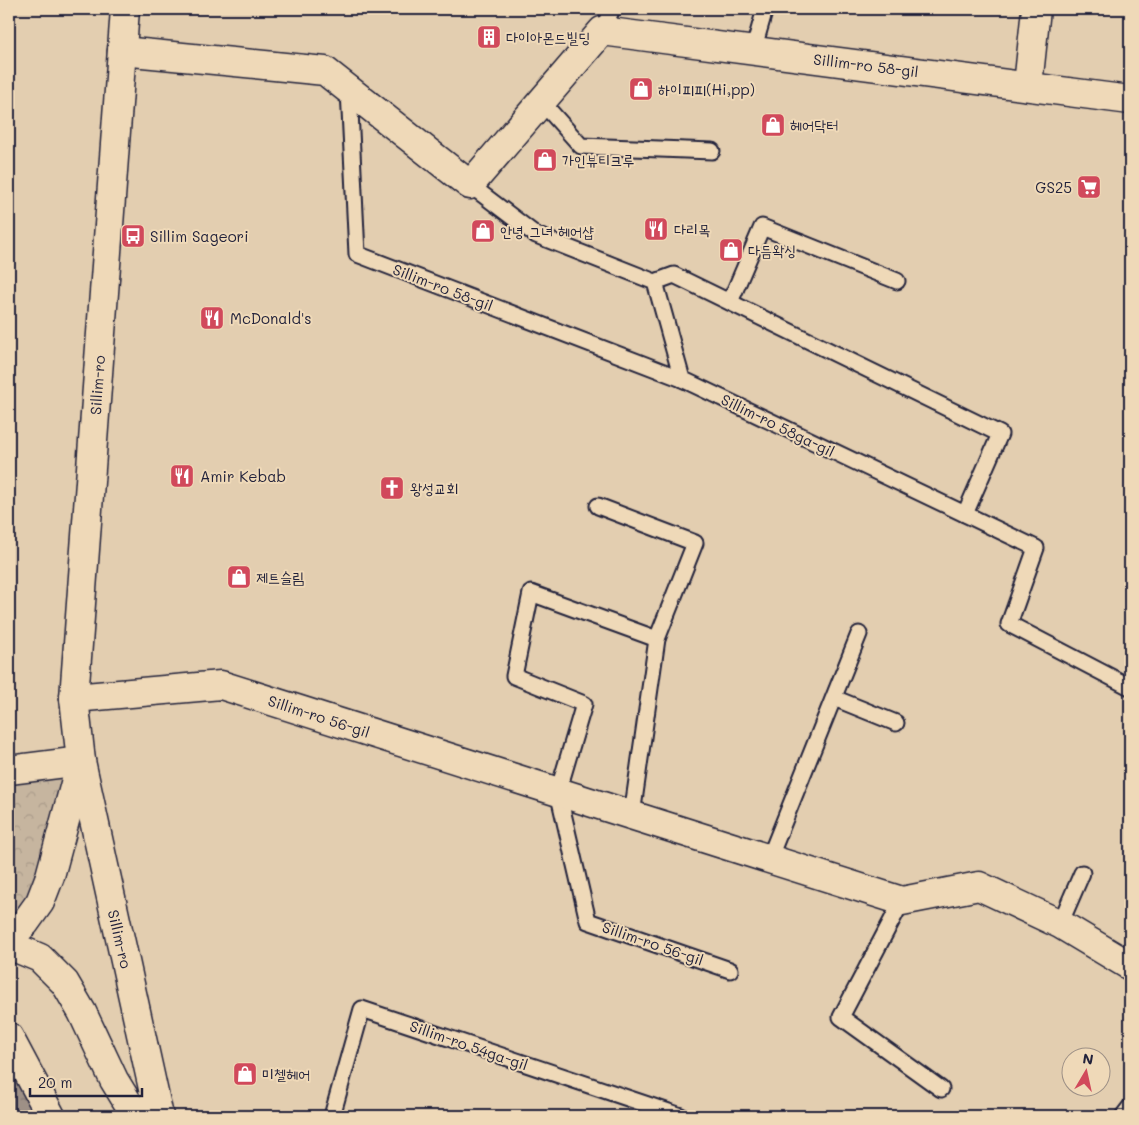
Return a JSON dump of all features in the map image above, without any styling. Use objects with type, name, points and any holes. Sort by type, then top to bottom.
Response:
[{"type":"street","name":"Sillim-ro","points":[[125,9],[74,698],[81,761],[159,1116]]},
{"type":"street","points":[[1028,85],[1036,9]]},
{"type":"street","name":"Sillim-ro 58-gil","points":[[470,185],[542,101],[607,20],[753,51],[1028,85],[1130,100]]},
{"type":"street","points":[[122,51],[325,71],[470,185]]},
{"type":"street","name":"Sillim-ro 56-gil","points":[[74,698],[222,685],[902,901],[979,886],[1060,924],[1130,966]]},
{"type":"street","name":"Sillim-ro","points":[[9,939],[25,923],[40,902],[50,876],[81,761]]},
{"type":"street","points":[[9,770],[81,761]]},
{"type":"street","points":[[9,945],[40,958],[65,983],[82,1012],[114,1080],[136,1116]]},
{"type":"street","points":[[9,1037],[51,1116]]},
{"type":"lane","points":[[753,51],[765,9]]},
{"type":"lane","name":"Sillim-ro 58-gil","points":[[349,90],[357,254],[682,379]]},
{"type":"lane","points":[[542,101],[581,146],[712,151]]},
{"type":"lane","points":[[470,185],[536,234],[655,282],[674,275],[1000,434],[965,514]]},
{"type":"lane","points":[[730,302],[762,227],[896,281]]},
{"type":"lane","points":[[655,282],[682,379]]},
{"type":"lane","name":"Sillim-ro 58ga-gil","points":[[682,379],[1036,548],[1009,624],[1130,686]]},
{"type":"lane","points":[[598,506],[695,543],[657,639],[632,816]]},
{"type":"lane","name":"Sillim-ro 56-gil","points":[[657,639],[531,593],[514,676],[584,704],[558,792],[588,921],[730,970]]},
{"type":"lane","points":[[769,859],[859,634]]},
{"type":"lane","points":[[834,698],[896,723]]},
{"type":"lane","points":[[1060,924],[1082,873]]},
{"type":"lane","points":[[902,901],[841,1017],[941,1089]]},
{"type":"lane","name":"Sillim-ro 54ga-gil","points":[[332,1116],[362,1009],[682,1116]]},
{"type":"lane","points":[[1123,1116],[1130,1107]]},
{"type":"green space","points":[[63,774],[32,891],[9,918],[9,781]]},
{"type":"water","points":[[9,1018],[65,1116],[9,1116]]},
{"type":"place","name":"다이아몬드빌딩","points":[[489,37]]},
{"type":"place","name":"하이피피(Hi,pp)","points":[[641,89]]},
{"type":"place","name":"헤어닥터","points":[[773,125]]},
{"type":"place","name":"가인뷰티크루","points":[[545,160]]},
{"type":"place","name":"GS25","points":[[1089,187]]},
{"type":"place","name":"다리목","points":[[656,229]]},
{"type":"place","name":"안녕 그녀 헤어샵","points":[[483,231]]},
{"type":"place","name":"Sillim Sageori","points":[[133,236]]},
{"type":"place","name":"다듬왁싱","points":[[731,250]]},
{"type":"place","name":"McDonald's","points":[[212,318]]},
{"type":"place","name":"Amir Kebab","points":[[182,476]]},
{"type":"place","name":"왕성교회","points":[[392,488]]},
{"type":"place","name":"제트슬림","points":[[239,577]]},
{"type":"place","name":"미첼헤어","points":[[245,1074]]}]
